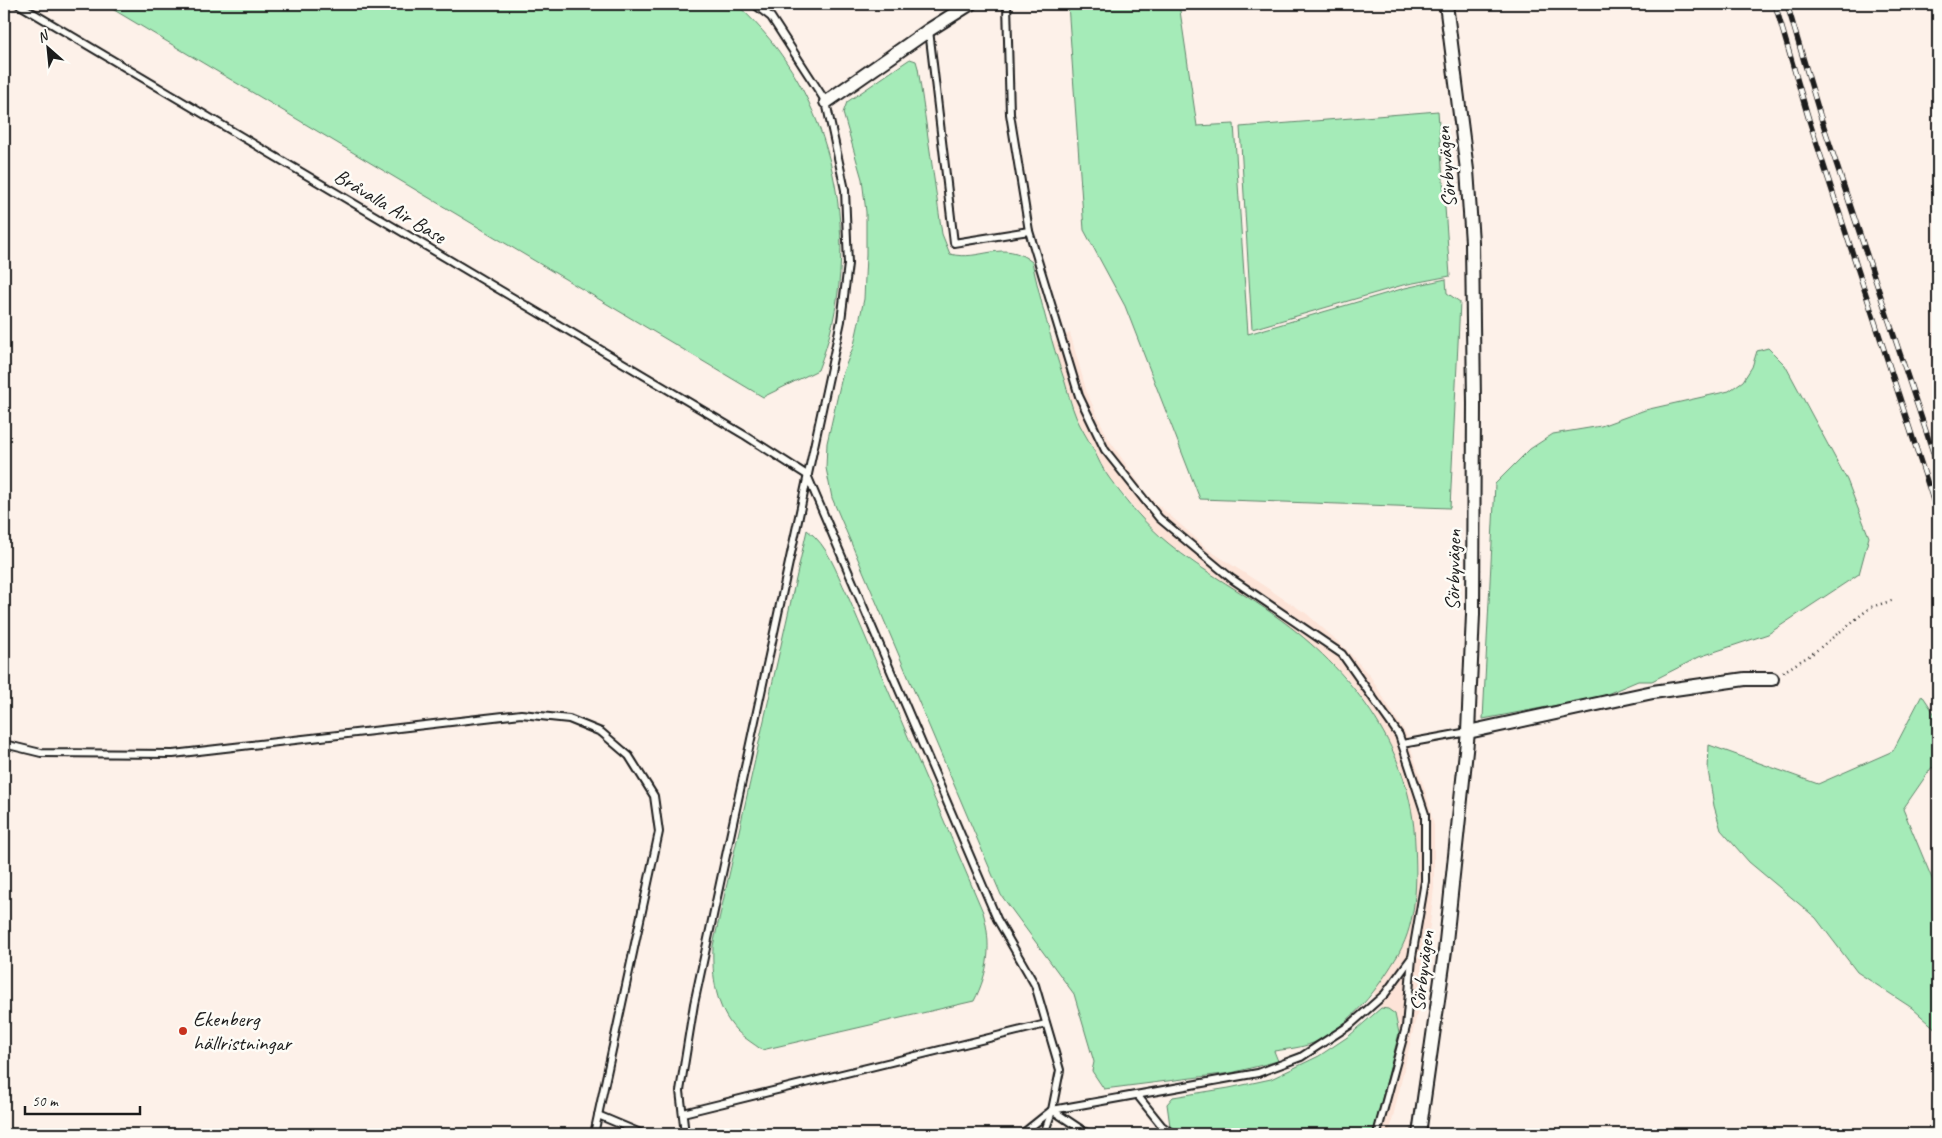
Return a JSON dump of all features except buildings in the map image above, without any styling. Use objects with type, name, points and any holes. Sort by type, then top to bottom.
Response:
[{"type":"street","points":[[826,102],[929,30],[970,4]]},
{"type":"street","name":"Sörbyvägen","points":[[1419,1134],[1444,960],[1468,732],[1474,511],[1472,242],[1468,170],[1446,4]]},
{"type":"street","points":[[1468,732],[1653,692],[1745,679],[1772,679]]},
{"type":"lane","name":"Bråvalla Air Base","points":[[18,4],[746,436],[807,475]]},
{"type":"lane","points":[[685,1134],[680,1091],[694,1004],[841,321],[848,264],[845,190],[826,102],[772,17],[754,4]]},
{"type":"lane","points":[[1007,4],[1010,114],[1029,231],[1080,396],[1105,450],[1158,518],[1232,579],[1342,654],[1399,735],[1425,814],[1426,881],[1412,957],[1406,1027],[1377,1134]]},
{"type":"lane","points":[[929,30],[954,243],[1029,231]]},
{"type":"lane","points":[[807,475],[997,919],[1035,986],[1060,1070],[1052,1110],[1044,1134]]},
{"type":"lane","points":[[4,744],[41,753],[173,754],[521,714],[569,719],[601,732],[629,756],[654,796],[659,832],[594,1134]]},
{"type":"lane","points":[[1402,744],[1468,732]]},
{"type":"lane","points":[[1022,1134],[1052,1110],[1258,1073],[1301,1057],[1350,1025],[1385,994],[1412,957]]},
{"type":"lane","points":[[683,1113],[1046,1024]]},
{"type":"lane","points":[[1138,1096],[1162,1126],[1173,1134]]},
{"type":"lane","points":[[1052,1110],[1088,1134]]},
{"type":"lane","points":[[598,1115],[643,1134]]},
{"type":"path","points":[[1772,679],[1812,654],[1871,607],[1894,600]]},
{"type":"shaded area","points":[[1070,333],[1087,393],[1108,438],[1147,495],[1209,550],[1307,614],[1345,648],[1370,676],[1406,734],[1427,796],[1434,826],[1434,888],[1423,988],[1389,1134],[1373,1134],[1399,1033],[1398,1023],[1388,1009],[1381,1008],[1373,991],[1403,946],[1411,922],[1417,871],[1415,833],[1402,773],[1390,744],[1370,708],[1345,676],[1282,621],[1221,581],[1167,542],[1145,521],[1108,476],[1076,417],[1052,342]]},
{"type":"green space","points":[[104,4],[736,4],[770,40],[798,81],[819,126],[833,174],[840,223],[840,273],[833,323],[818,370],[763,397]]},
{"type":"green space","points":[[1068,4],[1179,4],[1197,126],[1234,124],[1248,334],[1405,288],[1446,279],[1447,293],[1460,302],[1450,508],[1200,499],[1125,306],[1084,230]]},
{"type":"green space","points":[[910,59],[916,61],[918,68],[942,234],[950,254],[961,256],[1001,251],[1021,255],[1032,262],[1051,336],[1074,412],[1107,476],[1137,513],[1168,543],[1196,564],[1284,622],[1310,643],[1334,667],[1356,692],[1375,719],[1391,748],[1403,778],[1411,810],[1416,872],[1412,914],[1405,940],[1383,979],[1351,1016],[1327,1036],[1313,1043],[1274,1051],[1278,1061],[1231,1073],[1104,1089],[1092,1071],[1094,1062],[1074,994],[1001,895],[832,498],[826,468],[827,443],[843,372],[854,345],[864,299],[866,255],[866,212],[862,179],[843,113],[847,102]]},
{"type":"green space","points":[[1438,111],[1450,276],[1403,285],[1252,329],[1240,127]]},
{"type":"green space","points":[[1768,348],[1785,365],[1847,480],[1869,537],[1859,574],[1768,634],[1699,657],[1652,681],[1638,681],[1600,697],[1483,719],[1495,484],[1530,449],[1553,434],[1601,426],[1645,410],[1729,391],[1743,381],[1752,367],[1757,351]]},
{"type":"green space","points":[[807,530],[821,543],[826,551],[847,594],[983,912],[988,935],[988,958],[983,979],[974,1001],[762,1050],[737,1031],[719,1002],[714,980],[713,946]]},
{"type":"green space","points":[[1922,695],[1938,719],[1938,774],[1932,767],[1903,809],[1938,893],[1938,1031],[1912,1008],[1857,972],[1816,918],[1749,862],[1721,830],[1714,806],[1708,770],[1709,745],[1818,784],[1893,751]]},
{"type":"green space","points":[[1381,1008],[1388,1009],[1395,1014],[1399,1033],[1373,1134],[1178,1134],[1170,1126],[1167,1104],[1173,1097],[1271,1079],[1319,1056],[1349,1036]]},
{"type":"railway","points":[[1775,4],[1809,120],[1938,515]]},
{"type":"railway","points":[[1787,4],[1820,115],[1938,467]]},
{"type":"place","name":"Ekenberg hällristningar","points":[[183,1031]]}]
